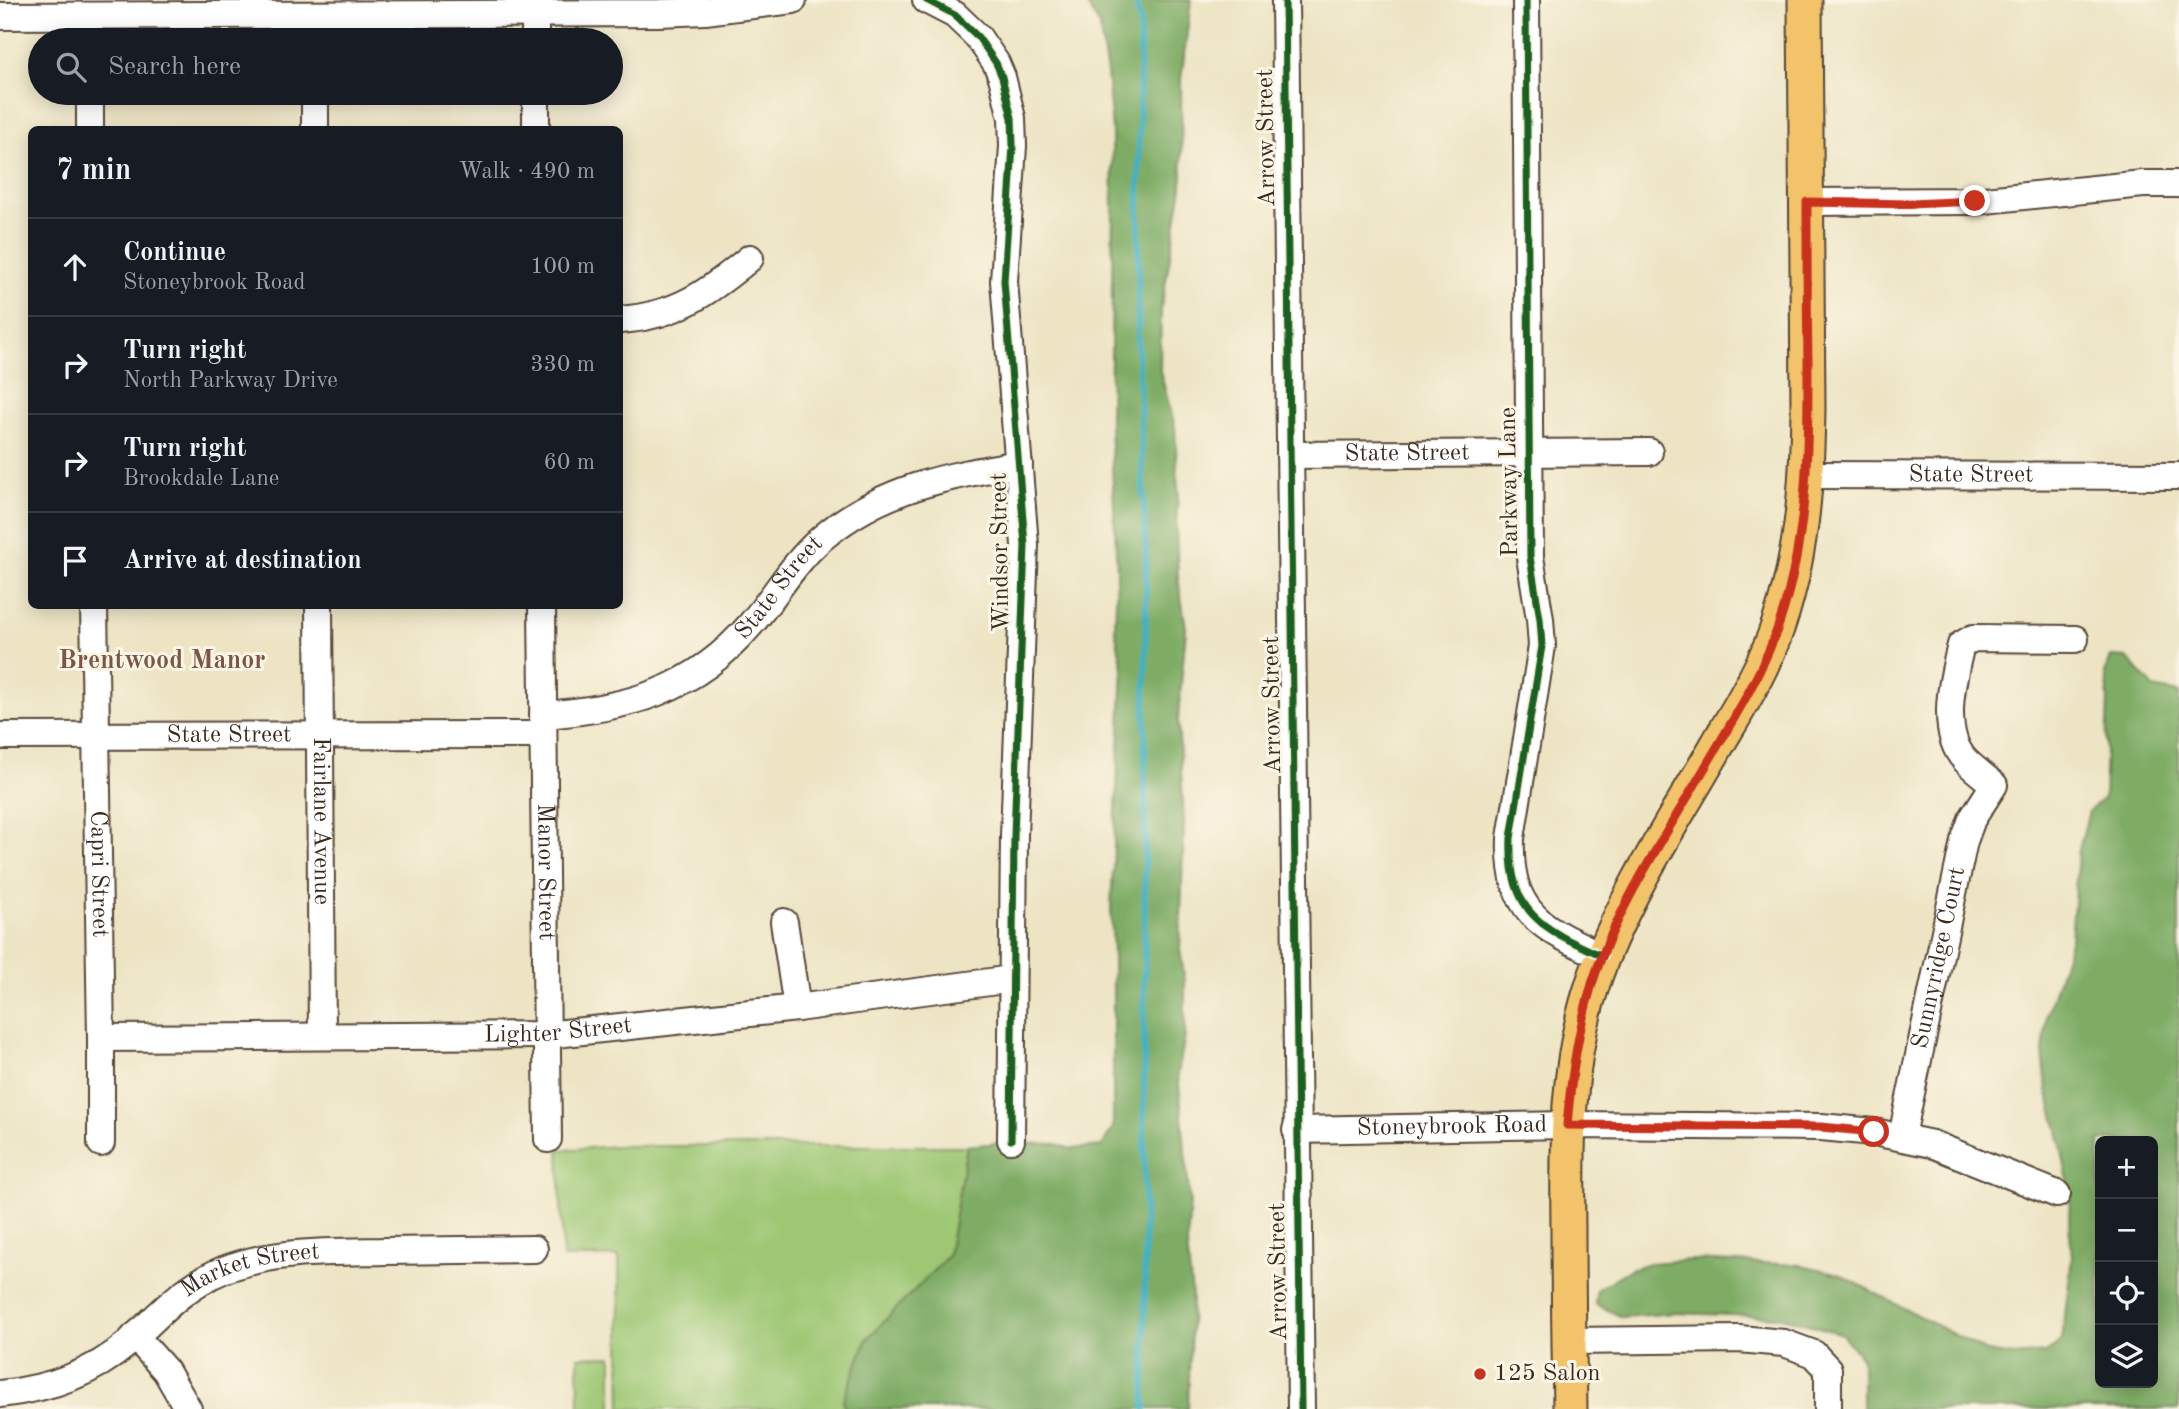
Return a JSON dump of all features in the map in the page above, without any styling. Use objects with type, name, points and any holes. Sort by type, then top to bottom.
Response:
[{"type":"main road","points":[[1570,1409],[1567,1125],[1577,1043],[1592,984],[1626,905],[1745,697],[1774,638],[1800,539],[1807,475],[1805,0]]},
{"type":"street","points":[[0,16],[90,28],[314,28],[535,7],[705,11],[793,0]]},
{"type":"street","name":"Windsor Street","points":[[926,0],[955,15],[978,37],[996,63],[1010,104],[1013,146],[1004,281],[1025,545],[1014,836],[1011,1140]]},
{"type":"street","name":"Arrow Street","points":[[1284,0],[1301,1409]]},
{"type":"street","name":"Parkway Lane","points":[[1526,0],[1530,557],[1541,620],[1542,662],[1510,857],[1515,883],[1524,903],[1538,922],[1548,930],[1603,956]]},
{"type":"street","points":[[535,7],[536,28]]},
{"type":"street","points":[[90,105],[90,126]]},
{"type":"street","points":[[315,105],[315,126]]},
{"type":"street","points":[[536,105],[536,126]]},
{"type":"street","points":[[1807,202],[1911,204],[1975,201],[2143,184],[2179,184]]},
{"type":"street","points":[[623,320],[680,308],[714,288],[750,258]]},
{"type":"street","name":"State Street","points":[[1290,455],[1649,452]]},
{"type":"street","name":"State Street","points":[[0,736],[320,736],[543,725],[625,704],[680,684],[711,663],[739,638],[808,552],[839,525],[914,486],[955,475],[1019,464]]},
{"type":"street","name":"State Street","points":[[1807,475],[2179,476]]},
{"type":"street","name":"Capri Street","points":[[94,609],[101,1143]]},
{"type":"street","name":"Fairlane Avenue","points":[[319,609],[323,1036]]},
{"type":"street","name":"Manor Street","points":[[542,609],[548,1139]]},
{"type":"street","name":"Sunnyridge Court","points":[[1902,1136],[1964,841],[1972,819],[1994,785],[1965,760],[1950,719],[1951,685],[1961,645],[1973,638],[2075,639]]},
{"type":"street","points":[[784,922],[797,1008]]},
{"type":"street","name":"Lighter Street","points":[[101,1038],[546,1035],[797,1008],[1013,979]]},
{"type":"street","name":"Stoneybrook Road","points":[[1296,1129],[1567,1125],[1821,1127],[1902,1136],[1952,1151],[2057,1194]]},
{"type":"street","name":"Market Street","points":[[0,1394],[33,1390],[84,1372],[116,1352],[172,1300],[222,1270],[264,1259],[337,1252],[534,1249]]},
{"type":"street","points":[[135,1336],[166,1371],[188,1409]]},
{"type":"street","points":[[1569,1341],[1739,1339],[1784,1343],[1814,1354],[1828,1369],[1828,1409]]},
{"type":"green space","points":[[1084,0],[1191,0],[1181,81],[1182,187],[1161,309],[1160,371],[1175,427],[1178,578],[1186,628],[1178,719],[1184,820],[1180,950],[1185,982],[1185,1035],[1178,1074],[1190,1202],[1187,1245],[1192,1296],[1188,1409],[845,1409],[843,1401],[867,1339],[948,1256],[967,1146],[1000,1143],[1057,1144],[1071,1149],[1102,1146],[1113,1128],[1111,907],[1123,668],[1115,630],[1117,571],[1110,424],[1112,131],[1099,24]]},
{"type":"green space","points":[[2111,657],[2127,658],[2154,688],[2179,693],[2179,1409],[1862,1409],[1862,1359],[1842,1334],[1783,1317],[1676,1313],[1622,1317],[1595,1304],[1597,1289],[1631,1269],[1649,1263],[1692,1260],[1802,1265],[1839,1274],[1987,1352],[2013,1356],[2046,1353],[2062,1340],[2072,1257],[2070,1192],[2047,1090],[2043,1052],[2047,1015],[2071,939],[2078,854],[2089,811],[2104,798],[2108,699],[2105,673]]},
{"type":"green space","points":[[618,1146],[967,1146],[948,1256],[867,1339],[843,1401],[845,1409],[621,1409],[619,1256],[563,1258],[559,1150]]},
{"type":"green space","points":[[612,1356],[612,1409],[579,1409],[578,1357]]},
{"type":"waterway","points":[[1136,0],[1140,21],[1138,346],[1146,563],[1145,1409]]},
{"type":"cycle path","points":[[926,0],[955,15],[978,37],[1002,77],[1012,118],[1013,146],[1004,281],[1025,545],[1014,836],[1011,1140]]},
{"type":"cycle path","points":[[1285,0],[1301,1409]]},
{"type":"cycle path","points":[[1526,0],[1530,557],[1542,646],[1511,838],[1512,863],[1516,884],[1533,915],[1562,937],[1603,956]]},
{"type":"place","name":"125 Salon","points":[[1480,1374]]},
{"type":"district","name":"Brentwood Manor","points":[[162,661]]},
{"type":"route","points":[[1874,1132],[1821,1127],[1567,1125],[1577,1043],[1592,984],[1603,956],[1626,905],[1745,697],[1774,638],[1791,580],[1800,539],[1807,475],[1807,202],[1911,204],[1975,201]]}]
